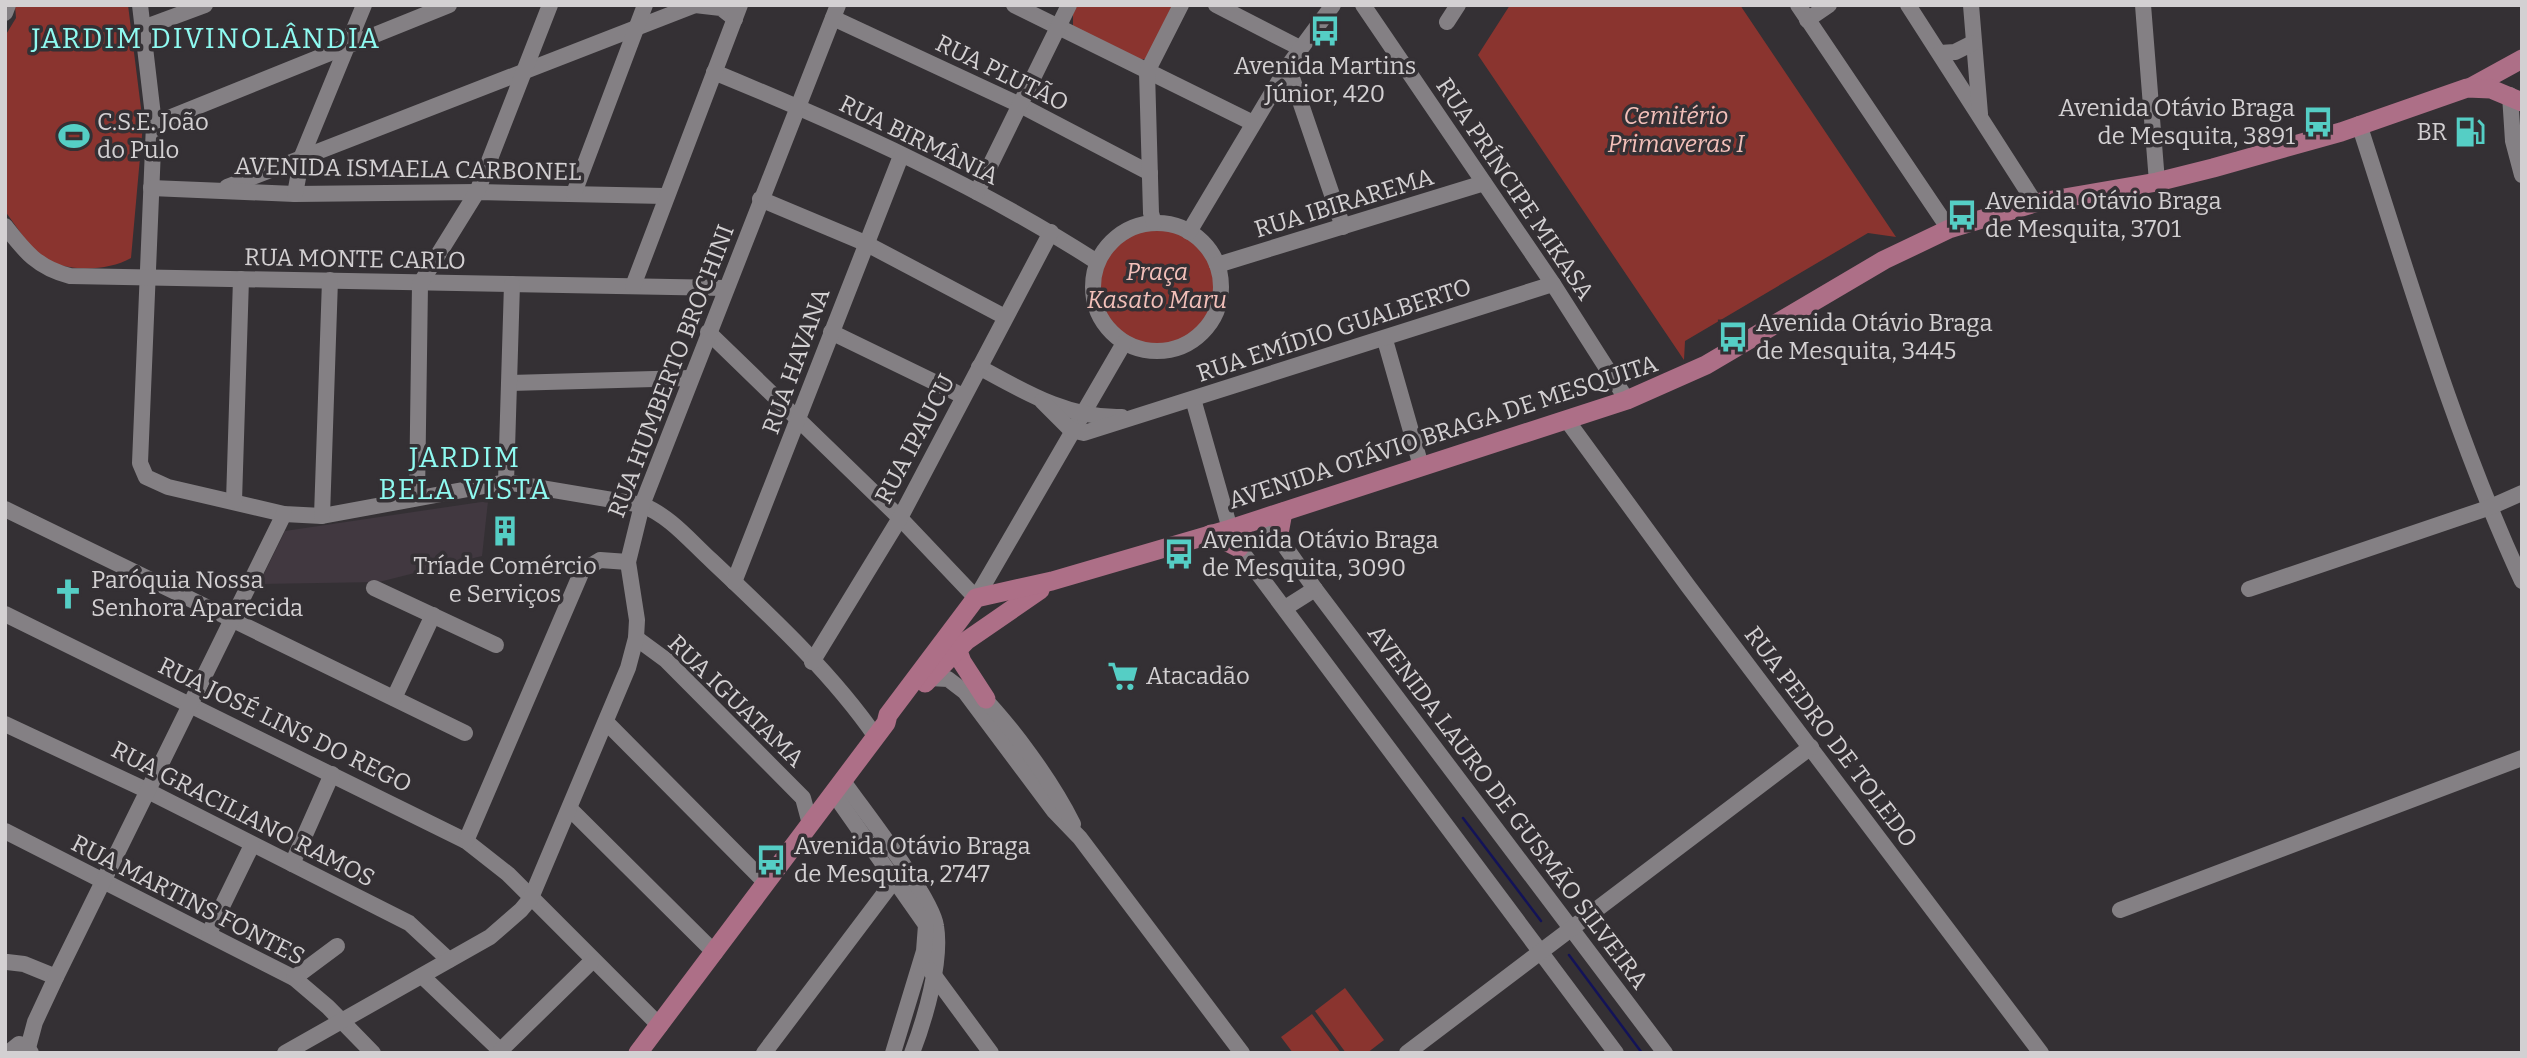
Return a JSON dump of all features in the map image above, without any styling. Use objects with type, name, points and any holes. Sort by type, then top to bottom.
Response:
[{"type":"main road","points":[[2467,88],[2522,59]]},
{"type":"main road","points":[[2516,99],[2522,59]]},
{"type":"main road","name":"AVENIDA OTÁVIO BRAGA DE MESQUITA","points":[[976,598],[1052,581],[1274,515],[1627,400],[1706,365],[1884,260],[1949,229],[2035,203],[2157,182],[2359,124],[2467,88],[2491,89],[2516,99]]},
{"type":"main road","points":[[1274,515],[1278,539]]},
{"type":"main road","points":[[1220,531],[1239,548]]},
{"type":"main road","name":"AVENIDA OTÁVIO BRAGA DE MESQUITA","points":[[956,646],[1052,581]]},
{"type":"main road","points":[[930,670],[956,646],[970,618],[976,598]]},
{"type":"main road","points":[[638,1053],[881,730],[894,720],[976,598]]},
{"type":"main road","points":[[956,646],[986,699]]},
{"type":"street","points":[[5,13],[8,5]]},
{"type":"street","points":[[140,5],[155,124],[146,277],[140,463],[146,477],[168,487],[284,514],[322,516],[506,482],[642,505],[658,512],[734,582],[881,730]]},
{"type":"street","points":[[143,28],[181,10],[205,5]]},
{"type":"street","points":[[295,194],[302,156],[364,5]]},
{"type":"street","points":[[155,124],[449,5]]},
{"type":"street","points":[[417,497],[420,284],[477,192],[550,5]]},
{"type":"street","points":[[574,193],[645,5]]},
{"type":"street","points":[[222,189],[695,5],[737,12],[633,286]]},
{"type":"street","points":[[1014,5],[1253,123]]},
{"type":"street","points":[[977,192],[1069,5]]},
{"type":"street","points":[[1154,223],[1151,213],[1147,72],[1181,5]]},
{"type":"street","points":[[1216,5],[1300,48]]},
{"type":"street","points":[[1189,232],[1288,66],[1333,5]]},
{"type":"street","name":"RUA PRÍNCIPE MIKASA","points":[[1363,5],[1553,284],[1627,400]]},
{"type":"street","points":[[1447,22],[1458,5]]},
{"type":"street","points":[[1798,5],[1949,229]]},
{"type":"street","points":[[1807,20],[1829,5]]},
{"type":"street","points":[[1908,5],[2035,203]]},
{"type":"street","points":[[1971,5],[1980,117]]},
{"type":"street","points":[[2143,5],[2157,182]]},
{"type":"street","name":"RUA PLUTÃO","points":[[835,12],[1150,173]]},
{"type":"street","name":"RUA HUMBERTO BROCHINI","points":[[285,1053],[490,937],[531,898],[628,668],[636,638],[637,620],[628,562],[642,505],[835,12]]},
{"type":"street","points":[[1940,53],[1955,52],[1973,43]]},
{"type":"street","points":[[1288,66],[1343,227]]},
{"type":"street","name":"RUA BIRMÂNIA","points":[[714,72],[797,106],[977,192],[1051,232],[1097,262]]},
{"type":"street","points":[[2516,99],[2513,141],[2522,175]]},
{"type":"street","points":[[2359,124],[2457,424],[2488,508],[2522,581]]},
{"type":"street","name":"RUA HAVANA","points":[[734,582],[901,156]]},
{"type":"street","name":"RUA IBIRAREMA","points":[[1217,265],[1484,183]]},
{"type":"street","name":"AVENIDA ISMAELA CARBONEL","points":[[151,188],[295,194],[477,192],[665,197]]},
{"type":"street","points":[[760,199],[865,243],[1005,317]]},
{"type":"street","points":[[1154,223],[1189,232],[1203,243],[1217,265],[1221,283],[1219,303],[1208,327],[1193,341],[1170,350],[1154,352],[1124,343],[1109,330],[1098,314],[1092,286],[1097,262],[1116,237],[1139,225],[1154,223]]},
{"type":"street","name":"RUA MONTE CARLO","points":[[5,226],[31,259],[51,271],[70,276],[725,288]]},
{"type":"street","name":"RUA IPAUCU","points":[[811,662],[900,517],[1051,232]]},
{"type":"street","points":[[234,501],[241,279]]},
{"type":"street","points":[[322,516],[330,281]]},
{"type":"street","points":[[506,482],[512,284]]},
{"type":"street","name":"RUA EMÍDIO GUALBERTO","points":[[1042,401],[1071,430],[1084,433],[1128,417],[1385,340],[1553,284]]},
{"type":"street","points":[[708,332],[900,517],[976,598],[1081,412],[1124,343]]},
{"type":"street","points":[[831,332],[963,396]]},
{"type":"street","points":[[1385,340],[1421,466]]},
{"type":"street","name":"RUA EMÍDIO GUALBERTO","points":[[979,367],[1042,401],[1103,417],[1128,417]]},
{"type":"street","points":[[510,383],[690,378]]},
{"type":"street","points":[[1194,398],[1220,531]]},
{"type":"street","points":[[1586,413],[1588,446]]},
{"type":"street","name":"RUA PEDRO DE TOLEDO","points":[[1566,419],[1688,586],[2041,1053]]},
{"type":"street","points":[[2249,589],[2488,508],[2522,493]]},
{"type":"street","points":[[5,509],[465,733]]},
{"type":"street","points":[[22,1049],[146,790],[284,514]]},
{"type":"street","name":"AVENIDA LAURO DE GUSMÃO SILVEIRA","points":[[1278,539],[1665,1053]]},
{"type":"street","points":[[1239,548],[1616,1053]]},
{"type":"street","points":[[466,841],[582,571],[600,560],[628,562]]},
{"type":"street","points":[[374,587],[496,645]]},
{"type":"street","points":[[1285,608],[1315,589]]},
{"type":"street","name":"RUA JOSÉ LINS DO REGO","points":[[5,614],[466,841],[531,898],[660,1026]]},
{"type":"street","points":[[394,698],[433,615]]},
{"type":"street","name":"RUA IGUATAMA","points":[[636,638],[666,660],[803,798],[810,824]]},
{"type":"street","points":[[930,670],[966,680],[986,699],[1064,806],[1080,838]]},
{"type":"street","points":[[930,670],[965,692],[1054,811],[1080,838],[1242,1053]]},
{"type":"street","points":[[606,722],[766,883]]},
{"type":"street","name":"RUA GRACILIANO RAMOS","points":[[5,724],[146,790],[409,923],[449,960]]},
{"type":"street","points":[[1407,1053],[1811,747]]},
{"type":"street","points":[[2120,910],[2388,811],[2522,758]]},
{"type":"street","points":[[292,864],[332,774]]},
{"type":"street","points":[[835,792],[900,873],[926,925],[927,968],[923,1020],[912,1053]]},
{"type":"street","name":"RUA IGUATAMA","points":[[803,798],[835,792]]},
{"type":"street","points":[[570,809],[715,953]]},
{"type":"street","name":"RUA MARTINS FONTES","points":[[5,831],[294,978],[373,1053]]},
{"type":"street","points":[[209,933],[253,845]]},
{"type":"street","points":[[764,1053],[900,873]]},
{"type":"street","points":[[294,978],[337,946]]},
{"type":"street","points":[[422,976],[502,1052],[592,961]]},
{"type":"street","points":[[7,962],[24,964],[56,977]]},
{"type":"street","points":[[893,1053],[927,968]]},
{"type":"street","points":[[927,968],[991,1053]]},
{"type":"shaded area","points":[[488,501],[482,556],[379,582],[259,584],[285,531]]},
{"type":"green space","name":"C.S.E. João do Pulo","points":[[15,5],[128,5],[143,124],[131,258],[120,263],[84,268],[49,262],[38,257],[5,211],[5,36],[16,18]]},
{"type":"green space","points":[[1077,5],[1174,5],[1146,59],[1137,60],[1073,28],[1073,14]]},
{"type":"green space","name":"Cemitério Primaveras I","points":[[1510,5],[1740,5],[1896,237],[1868,233],[1685,341],[1684,360],[1478,55]]},
{"type":"green space","name":"Praça Kasato Maru","points":[[1157,223],[1181,228],[1202,242],[1216,263],[1221,287],[1216,311],[1202,332],[1181,346],[1157,351],[1133,346],[1112,332],[1098,311],[1093,287],[1098,263],[1112,242],[1133,228]]},
{"type":"green space","points":[[1345,988],[1384,1040],[1367,1053],[1346,1053],[1315,1011]]},
{"type":"green space","points":[[1312,1014],[1341,1053],[1293,1053],[1281,1037]]},
{"type":"waterway","points":[[1463,818],[1541,921]]},
{"type":"waterway","points":[[1569,955],[1642,1053]]},
{"type":"place","name":"Avenida Martins Júnior, 420","points":[[1325,31]]},
{"type":"place","name":"Avenida Otávio Braga de Mesquita, 3891","points":[[2318,122]]},
{"type":"place","name":"BR","points":[[2470,132]]},
{"type":"place","name":"C.S.E. João do Pulo","points":[[74,136]]},
{"type":"place","name":"Avenida Otávio Braga de Mesquita, 3701","points":[[1962,215]]},
{"type":"place","name":"Avenida Otávio Braga de Mesquita, 3445","points":[[1733,337]]},
{"type":"place","name":"Tríade Comércio e Serviços","points":[[505,531]]},
{"type":"place","name":"Avenida Otávio Braga de Mesquita, 3090","points":[[1179,554]]},
{"type":"place","name":"Paróquia Nossa Senhora Aparecida","points":[[68,594]]},
{"type":"place","name":"Atacadão","points":[[1123,676]]},
{"type":"place","name":"Avenida Otávio Braga de Mesquita, 2747","points":[[771,860]]},
{"type":"district","name":"JARDIM DIVINOLÂNDIA","points":[[206,38]]},
{"type":"district","name":"JARDIM BELA VISTA","points":[[465,473]]}]
